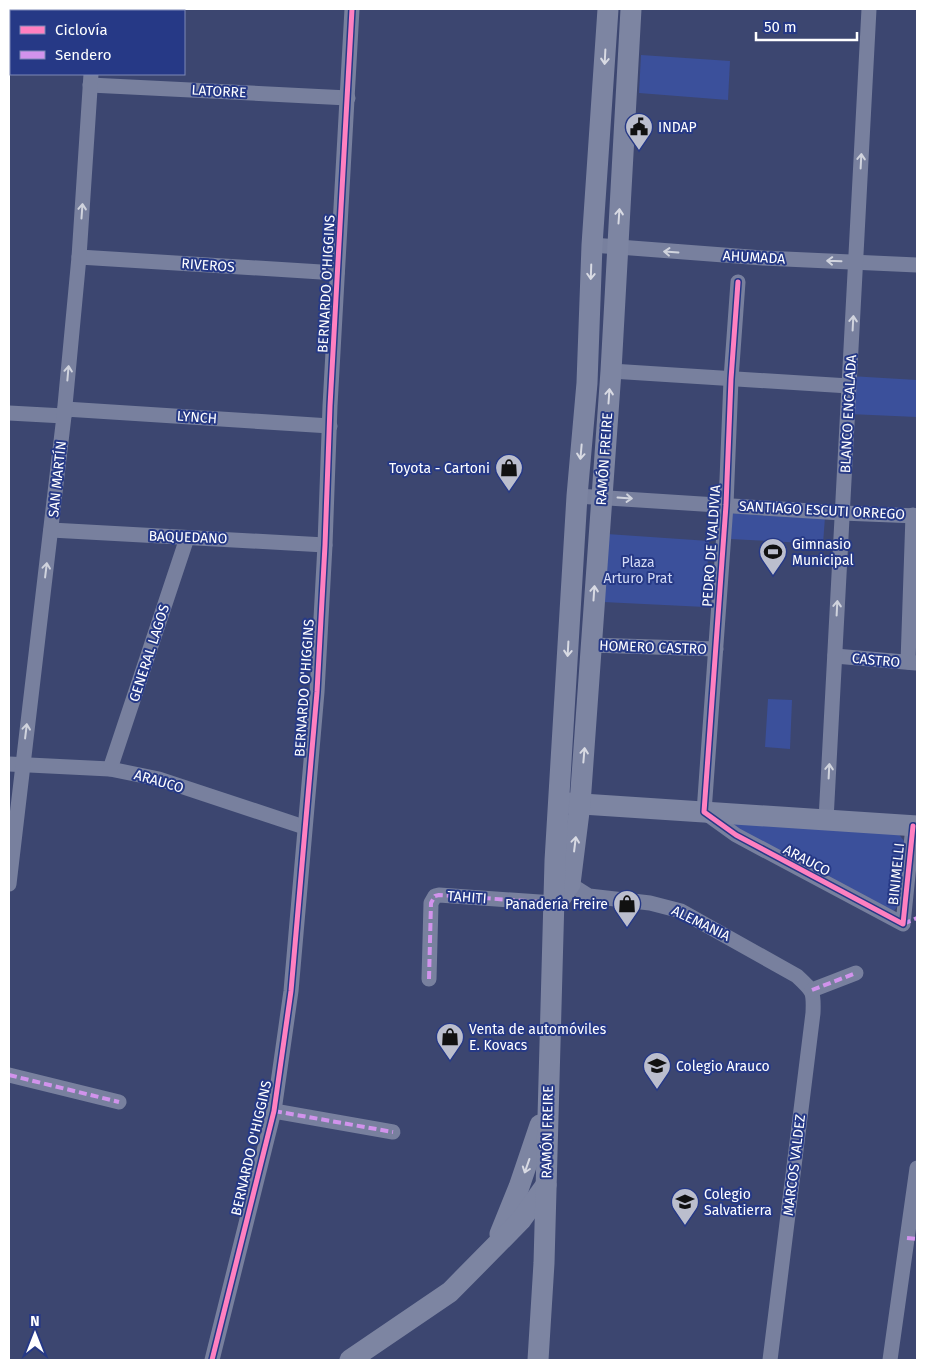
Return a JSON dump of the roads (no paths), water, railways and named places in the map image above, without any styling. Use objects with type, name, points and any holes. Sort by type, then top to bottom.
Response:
[{"type":"main road","name":"RAMÓN FREIRE","points":[[570,884],[577,496],[587,383],[592,245],[608,9]]},
{"type":"main road","name":"RAMÓN FREIRE","points":[[538,1360],[545,1229],[555,862],[570,803],[588,703],[611,371],[631,9]]},
{"type":"main road","points":[[570,803],[915,826]]},
{"type":"main road","points":[[554,904],[570,884],[562,876],[555,862]]},
{"type":"main road","points":[[492,1250],[510,1210],[531,1153],[540,1125],[548,1085]]},
{"type":"main road","points":[[350,1360],[450,1292],[521,1220],[546,1185]]},
{"type":"main road","points":[[521,1220],[529,1221],[545,1229]]},
{"type":"street","name":"BERNARDO O'HIGGINS","points":[[212,1360],[274,1111],[291,991],[317,692],[352,9]]},
{"type":"street","name":"BLANCO ENCALADA","points":[[826,820],[869,9]]},
{"type":"street","name":"LATORRE","points":[[90,79],[348,98]]},
{"type":"street","name":"SAN MARTÍN","points":[[9,884],[16,764],[51,530],[64,412],[79,257],[90,79]]},
{"type":"street","name":"AHUMADA","points":[[592,245],[764,258],[917,265]]},
{"type":"street","name":"RIVEROS","points":[[79,257],[338,273]]},
{"type":"street","name":"PEDRO DE VALDIVIA","points":[[704,812],[726,505],[731,379],[738,282]]},
{"type":"street","points":[[611,371],[849,386]]},
{"type":"street","name":"LYNCH","points":[[9,413],[64,412],[330,426]]},
{"type":"street","name":"SANTIAGO ESCUTI ORREGO","points":[[577,496],[915,516]]},
{"type":"street","points":[[912,663],[915,516]]},
{"type":"street","name":"BAQUEDANO","points":[[51,530],[325,545]]},
{"type":"street","name":"GENERAL LAGOS","points":[[110,769],[187,538]]},
{"type":"street","name":"HOMERO CASTRO","points":[[591,645],[716,649]]},
{"type":"street","name":"CASTRO","points":[[835,656],[912,663]]},
{"type":"street","name":"ARAUCO","points":[[16,764],[110,769],[159,779],[304,827]]},
{"type":"street","name":"ARAUCO","points":[[704,812],[736,835],[903,924]]},
{"type":"street","name":"BINIMELLI","points":[[903,924],[915,826]]},
{"type":"street","name":"ALEMANIA","points":[[570,884],[589,896],[650,902],[682,911],[797,976],[812,990]]},
{"type":"street","name":"TAHITI","points":[[429,979],[431,902],[435,896],[554,904]]},
{"type":"street","points":[[812,990],[856,973]]},
{"type":"street","name":"MARCOS VALDEZ","points":[[770,1360],[812,1013],[812,990]]},
{"type":"street","points":[[9,1075],[119,1102]]},
{"type":"street","points":[[274,1111],[393,1132]]},
{"type":"street","points":[[890,1360],[912,1239],[917,1168]]},
{"type":"place","name":"INDAP","points":[[639,151]]},
{"type":"place","name":"Toyota - Cartoni","points":[[509,492]]},
{"type":"place","name":"Gimnasio Municipal","points":[[773,576]]},
{"type":"place","name":"Panadería Freire","points":[[627,928]]},
{"type":"place","name":"Venta de automóviles E. Kovacs","points":[[450,1061]]},
{"type":"place","name":"Colegio Arauco","points":[[657,1090]]},
{"type":"place","name":"Colegio Salvatierra","points":[[685,1226]]},
{"type":"park label","name":"Plaza Arturo Prat","points":[[638,570]]}]
